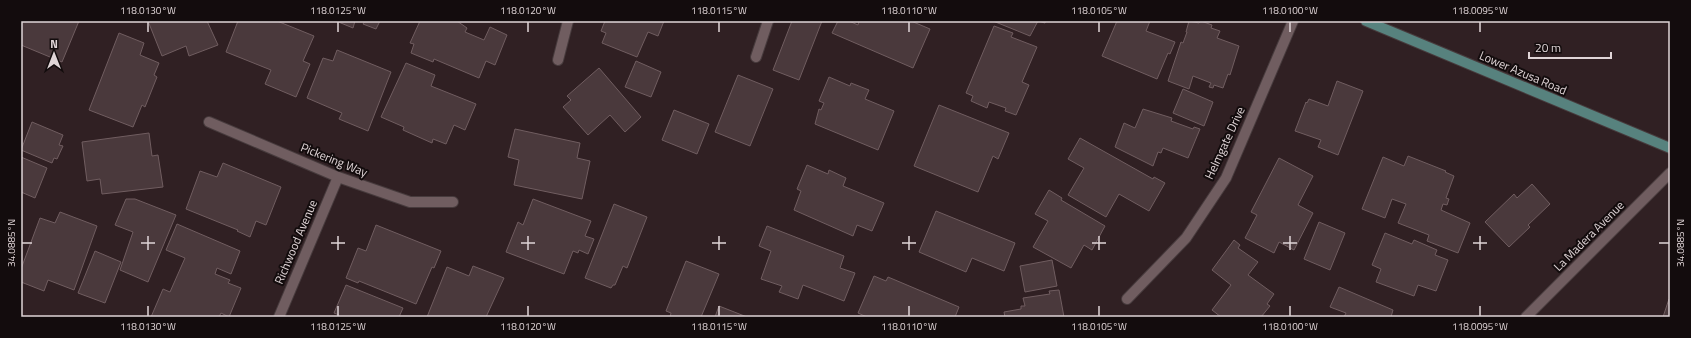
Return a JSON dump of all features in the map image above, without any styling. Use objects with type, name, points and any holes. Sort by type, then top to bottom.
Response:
[{"type":"main road","name":"Lower Azusa Road","points":[[1366,21],[1670,148]]},
{"type":"street","points":[[558,60],[568,21]]},
{"type":"street","points":[[756,57],[768,21]]},
{"type":"street","name":"Helmgate Drive","points":[[1127,299],[1186,238],[1226,178],[1293,21]]},
{"type":"street","name":"Pickering Way","points":[[209,122],[338,177],[410,202],[453,202]]},
{"type":"street","name":"La Madera Avenue","points":[[1526,317],[1670,173]]},
{"type":"street","name":"Richwood Avenue","points":[[279,317],[338,177]]},
{"type":"building","points":[[21,21],[79,21],[62,62],[21,45]]},
{"type":"building","points":[[148,21],[207,21],[218,45],[189,56],[186,46],[162,56]]},
{"type":"building","points":[[238,21],[277,21],[314,36],[303,61],[310,64],[296,97],[265,84],[271,70],[226,52]]},
{"type":"building","points":[[336,21],[355,21],[353,28]]},
{"type":"building","points":[[365,21],[380,21],[376,29],[363,24]]},
{"type":"building","points":[[420,21],[457,21],[467,28],[465,32],[484,40],[490,27],[507,35],[495,65],[486,61],[479,78],[434,59],[433,62],[411,53],[414,44],[410,43]]},
{"type":"building","points":[[605,21],[664,21],[658,36],[648,32],[637,57],[602,43],[606,33],[601,31]]},
{"type":"building","points":[[792,21],[822,21],[799,80],[773,70]]},
{"type":"building","points":[[838,21],[849,21],[858,25],[859,21],[911,21],[930,29],[913,68],[832,33]]},
{"type":"building","points":[[993,21],[1038,21],[1030,36]]},
{"type":"building","points":[[1117,21],[1150,21],[1146,31],[1175,42],[1170,54],[1168,53],[1157,79],[1102,56]]},
{"type":"building","points":[[1189,21],[1199,23],[1201,21],[1212,25],[1211,28],[1220,31],[1217,38],[1239,46],[1230,75],[1228,74],[1223,88],[1214,85],[1213,88],[1209,87],[1211,83],[1193,76],[1189,89],[1168,81],[1181,42],[1183,43],[1187,32]]},
{"type":"building","points":[[994,26],[1013,33],[1011,37],[1037,47],[1022,82],[1029,85],[1016,115],[1005,111],[1006,108],[989,102],[987,108],[971,101],[973,96],[966,93]]},
{"type":"building","points":[[119,33],[144,43],[140,55],[159,63],[154,75],[157,77],[145,107],[142,105],[133,127],[89,110]]},
{"type":"building","points":[[337,50],[391,72],[368,131],[339,119],[342,113],[307,98],[323,58],[333,61]]},
{"type":"building","points":[[636,61],[661,72],[651,97],[625,87]]},
{"type":"building","points":[[406,63],[435,75],[431,86],[476,104],[465,130],[454,125],[446,144],[433,139],[432,143],[403,130],[404,127],[381,117]]},
{"type":"building","points":[[599,68],[641,117],[625,132],[610,115],[588,135],[563,107],[571,100],[567,96]]},
{"type":"building","points":[[738,75],[773,89],[750,146],[715,132]]},
{"type":"building","points":[[829,77],[850,86],[851,83],[869,90],[865,99],[894,111],[878,150],[815,124],[819,109],[821,110],[824,103],[819,101]]},
{"type":"building","points":[[1337,81],[1363,91],[1338,155],[1318,147],[1321,140],[1295,131],[1306,102],[1307,103],[1309,99],[1328,106]]},
{"type":"building","points":[[1183,89],[1213,102],[1204,126],[1173,113]]},
{"type":"building","points":[[939,105],[1009,133],[998,159],[993,156],[978,192],[914,166]]},
{"type":"building","points":[[1143,109],[1172,118],[1171,121],[1193,129],[1194,127],[1200,129],[1188,158],[1163,148],[1161,153],[1158,152],[1153,166],[1115,147],[1124,123],[1135,128]]},
{"type":"building","points":[[674,110],[709,124],[697,154],[662,140]]},
{"type":"building","points":[[32,122],[63,135],[59,145],[63,146],[57,159],[54,158],[52,163],[21,150]]},
{"type":"building","points":[[515,129],[580,143],[577,158],[590,161],[582,199],[514,185],[519,160],[508,157]]},
{"type":"building","points":[[149,133],[152,156],[158,155],[163,187],[102,194],[100,179],[87,181],[82,142]]},
{"type":"building","points":[[1080,138],[1153,179],[1154,177],[1165,183],[1149,211],[1119,194],[1106,217],[1068,195],[1084,168],[1068,159]]},
{"type":"building","points":[[1408,156],[1446,171],[1445,172],[1454,176],[1446,198],[1449,199],[1447,205],[1443,204],[1441,210],[1470,223],[1458,253],[1427,241],[1429,235],[1398,223],[1406,204],[1392,199],[1385,218],[1362,209],[1383,157],[1404,166]]},
{"type":"building","points":[[21,157],[47,168],[35,198],[21,192]]},
{"type":"building","points":[[1279,158],[1313,176],[1298,205],[1313,213],[1294,250],[1279,242],[1274,253],[1245,238],[1257,215],[1251,212]]},
{"type":"building","points":[[223,163],[281,187],[266,225],[256,221],[250,237],[237,231],[238,230],[186,209],[200,171],[217,177]]},
{"type":"building","points":[[807,165],[828,174],[829,170],[846,178],[843,186],[884,203],[872,231],[857,225],[853,236],[794,210],[801,191],[797,189]]},
{"type":"building","points":[[1532,184],[1550,204],[1528,225],[1530,227],[1509,247],[1485,222],[1514,194],[1517,198]]},
{"type":"building","points":[[1049,190],[1062,198],[1061,200],[1105,226],[1092,250],[1084,245],[1071,268],[1033,247],[1048,221],[1035,214]]},
{"type":"building","points":[[126,199],[135,199],[176,215],[148,282],[120,270],[133,232],[115,225]]},
{"type":"building","points":[[533,199],[591,221],[585,236],[594,239],[588,254],[579,250],[578,253],[573,251],[564,274],[506,252],[518,222],[523,225]]},
{"type":"building","points":[[614,204],[647,217],[627,268],[623,266],[615,285],[611,288],[585,278]]},
{"type":"building","points":[[936,211],[1015,243],[1004,271],[972,258],[966,272],[919,252]]},
{"type":"building","points":[[60,212],[97,226],[74,290],[48,280],[44,291],[21,282],[21,269],[40,218],[55,223]]},
{"type":"building","points":[[1319,222],[1345,233],[1330,270],[1304,259]]},
{"type":"building","points":[[177,224],[240,251],[231,274],[217,268],[215,274],[230,280],[228,283],[241,288],[229,317],[221,313],[219,317],[151,317],[163,289],[170,292],[185,258],[166,250]]},
{"type":"building","points":[[376,225],[441,251],[434,268],[432,267],[416,304],[359,281],[358,283],[346,278],[358,248],[366,251]]},
{"type":"building","points":[[767,226],[844,256],[840,268],[855,273],[844,301],[803,285],[798,299],[779,292],[782,286],[761,279],[771,251],[759,246]]},
{"type":"building","points":[[1385,233],[1412,244],[1414,240],[1437,250],[1435,255],[1448,260],[1436,291],[1418,285],[1414,296],[1376,282],[1381,269],[1372,265]]},
{"type":"building","points":[[1234,240],[1240,245],[1238,248],[1258,262],[1248,275],[1274,294],[1267,304],[1270,306],[1261,317],[1221,317],[1212,310],[1231,285],[1212,270]]},
{"type":"building","points":[[95,251],[121,262],[105,303],[78,293]]},
{"type":"building","points":[[1052,260],[1057,286],[1025,292],[1020,266]]},
{"type":"building","points":[[686,261],[719,274],[701,317],[670,317],[671,313],[666,311]]},
{"type":"building","points":[[473,266],[504,278],[486,317],[427,317],[447,267],[469,276]]},
{"type":"building","points":[[874,276],[886,281],[888,277],[959,307],[955,317],[867,317],[858,313]]},
{"type":"building","points":[[346,285],[403,308],[399,317],[339,317],[339,315],[334,313]]},
{"type":"building","points":[[1339,287],[1393,310],[1391,317],[1344,317],[1346,313],[1330,307]]},
{"type":"building","points":[[1059,290],[1064,317],[1005,317],[1004,312],[1021,309],[1021,306],[1025,306],[1023,298],[1050,294],[1049,291]]},
{"type":"building","points":[[1669,299],[1670,317],[1663,317]]},
{"type":"building","points":[[719,306],[747,317],[715,317]]}]
